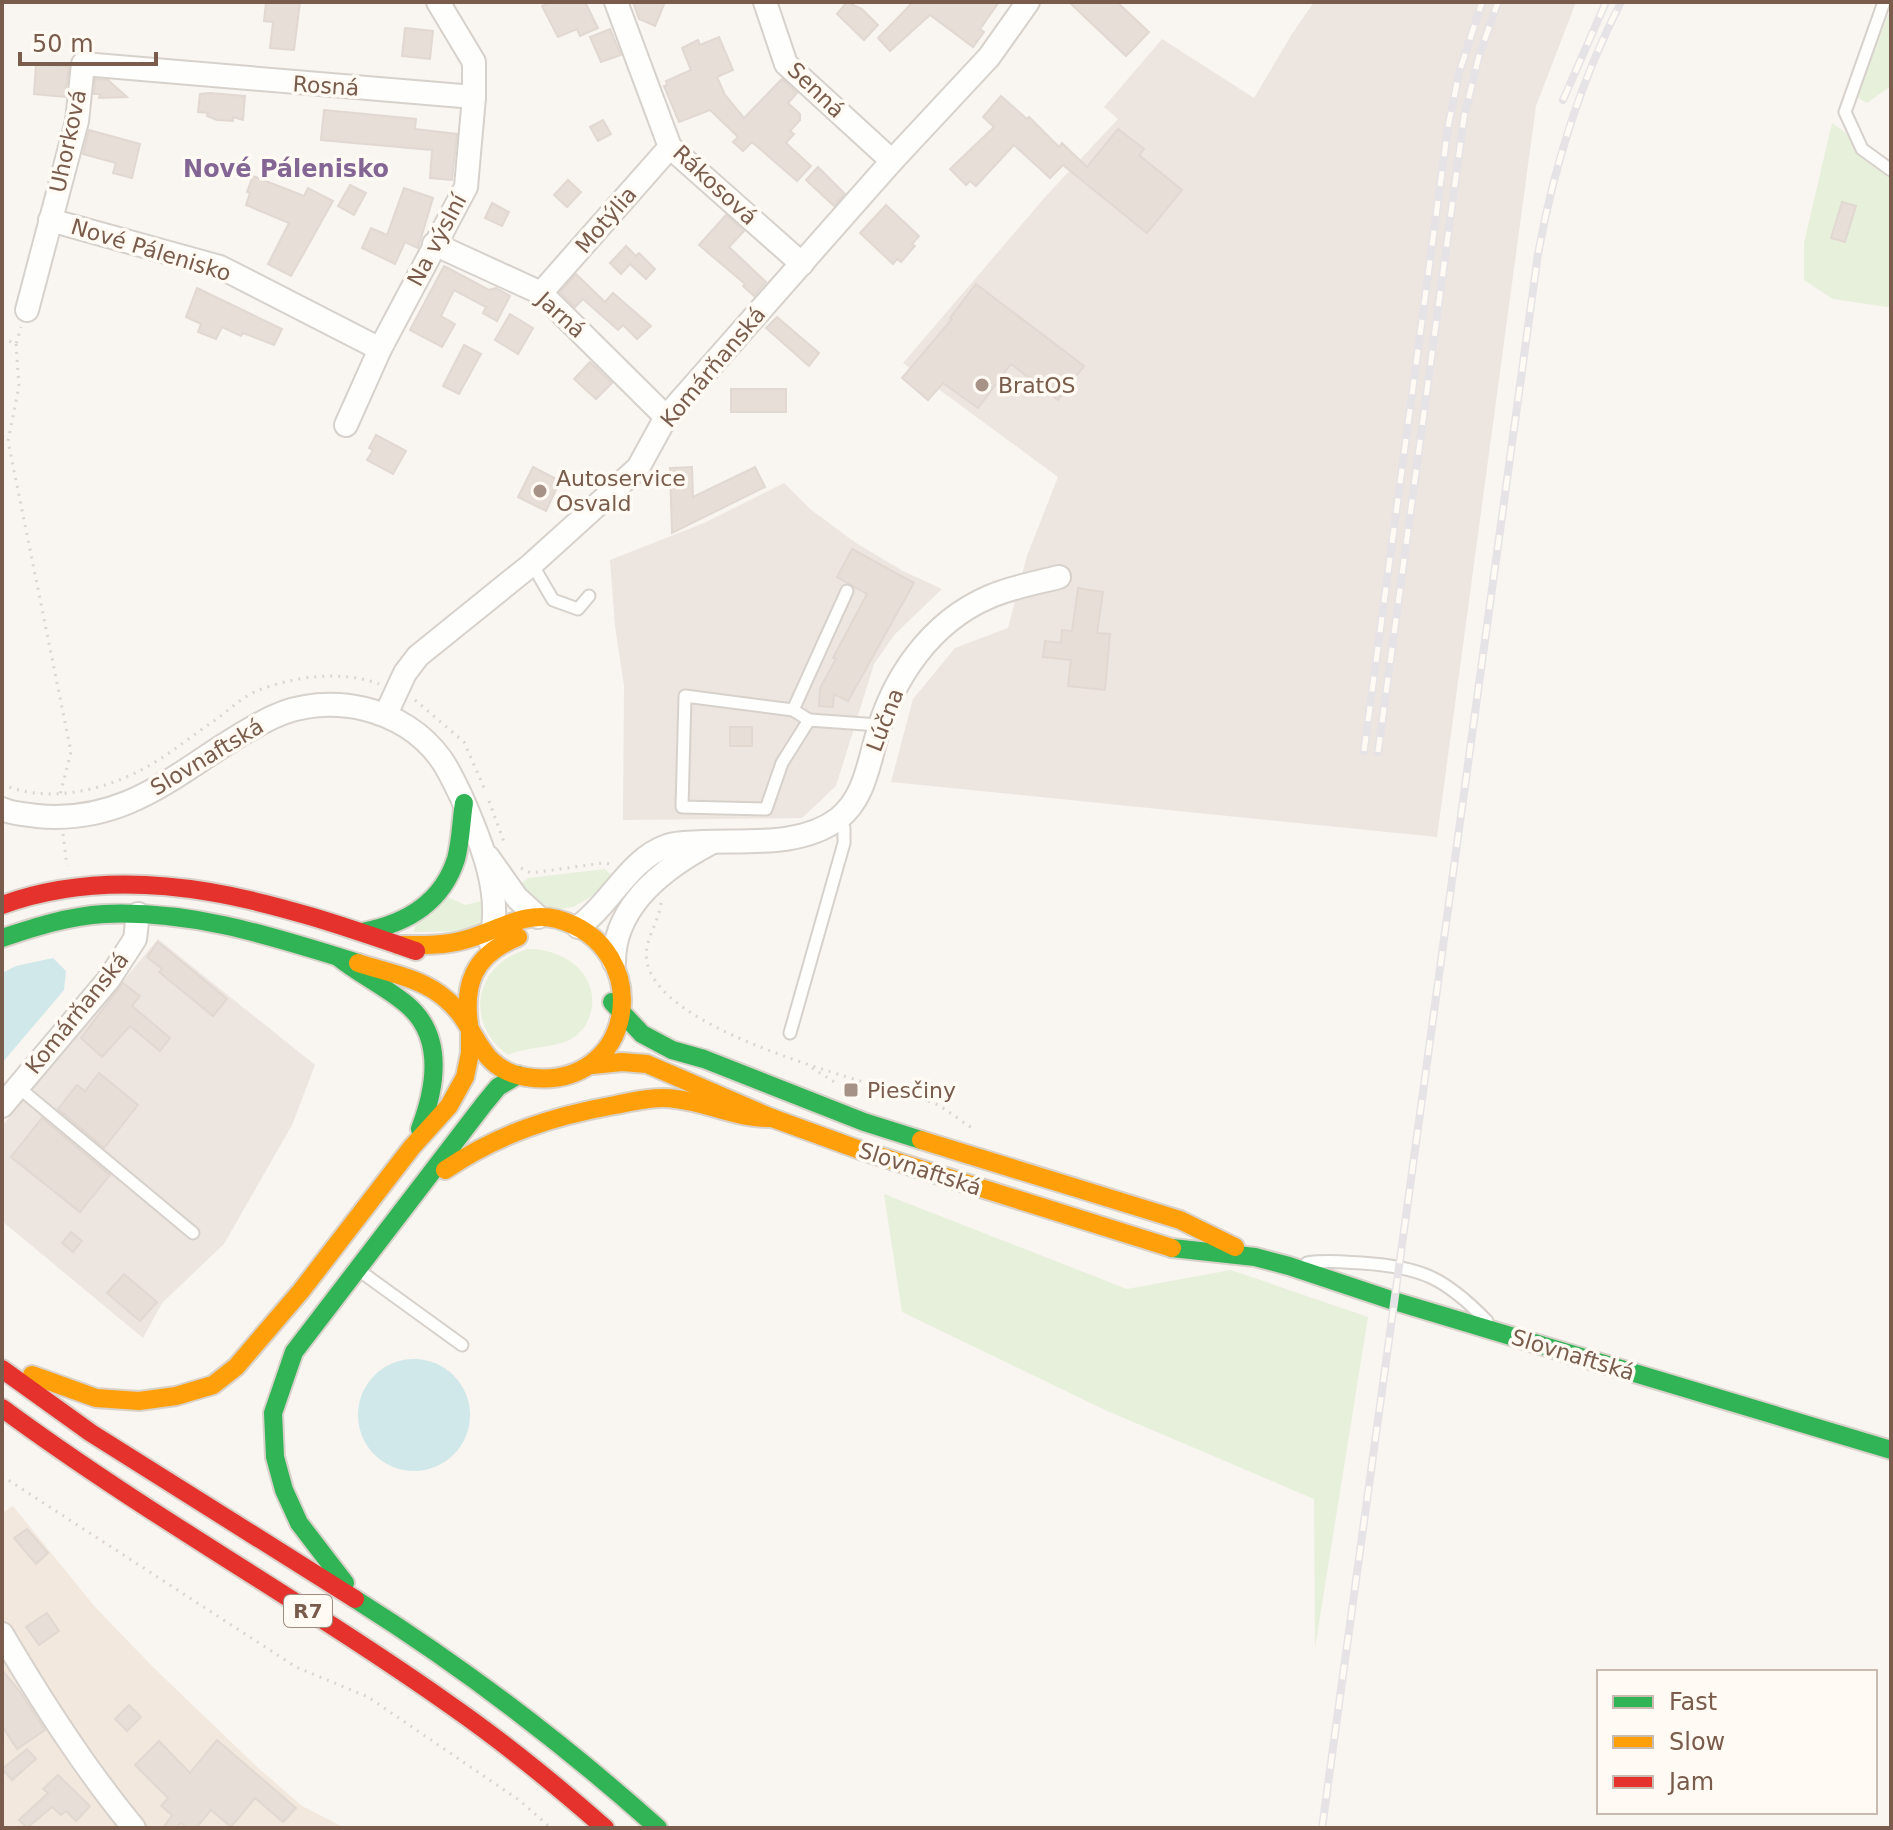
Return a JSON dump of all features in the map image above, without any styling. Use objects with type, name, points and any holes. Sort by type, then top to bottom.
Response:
[{"type":"main road","points":[[362,932],[394,926],[410,918],[443,887],[457,854],[464,803]]},
{"type":"main road","points":[[2,905],[69,889],[119,883],[176,885],[258,901],[439,957],[487,953]]},
{"type":"main road","points":[[2,938],[52,922],[102,914],[160,914],[230,925],[428,985],[450,1003],[483,1054],[494,1064],[518,1075]]},
{"type":"main road","points":[[398,945],[440,945],[467,939],[517,919],[560,919],[570,942],[590,958],[616,991]]},
{"type":"main road","points":[[2,1366],[96,1398],[139,1401],[176,1396],[213,1385],[260,1342],[412,1147],[449,1106],[469,1063],[470,1033],[466,1016],[469,985],[478,963],[487,953],[520,936],[568,932],[600,943],[614,962],[616,991],[602,1027],[585,1047],[518,1075],[498,1087],[294,1352],[273,1413],[275,1457],[284,1490],[299,1523],[360,1602]]},
{"type":"main road","points":[[338,957],[410,1006],[429,1035],[436,1069],[433,1091],[412,1147]]},
{"type":"main road","points":[[391,973],[433,1004],[469,1063],[498,1087],[531,1095],[547,1095],[605,1079],[635,1076],[705,1089]]},
{"type":"main road","name":"Slovnaftská","points":[[616,991],[623,1016],[656,1043],[864,1122],[1180,1220],[1255,1257]]},
{"type":"main road","name":"Slovnaftská","points":[[616,991],[645,1018],[704,1059]]},
{"type":"main road","points":[[592,1065],[610,1047],[623,1016]]},
{"type":"main road","name":"Slovnaftská","points":[[518,1075],[542,1079],[563,1076],[592,1065],[622,1062],[647,1064],[772,1118],[860,1150],[1173,1248],[1255,1257],[1289,1266],[1499,1333],[1891,1450]]},
{"type":"main road","points":[[416,1191],[471,1151],[497,1137],[572,1114],[661,1098],[690,1102],[740,1118],[772,1118]]},
{"type":"main road","name":"R7","points":[[2,1366],[87,1431],[455,1664],[609,1781],[658,1828]]},
{"type":"main road","name":"R7","points":[[2,1408],[138,1504],[432,1691],[512,1749],[605,1828]]},
{"type":"street","name":"Na výslní","points":[[346,425],[380,349],[466,187],[474,62],[438,2]]},
{"type":"street","name":"Rákosová","points":[[616,2],[670,147],[802,264]]},
{"type":"street","name":"Senná","points":[[765,2],[786,64],[892,161]]},
{"type":"street","name":"Komárňanská","points":[[386,714],[405,673],[418,656],[532,564],[638,468],[666,417],[892,161],[989,57],[1028,2]]},
{"type":"street","name":"Rosná","points":[[83,64],[474,97]]},
{"type":"street","name":"Uhorková","points":[[27,310],[77,121],[83,64]]},
{"type":"street","name":"Motýlia","points":[[541,293],[670,147]]},
{"type":"street","name":"Nové Pálenisko","points":[[50,220],[220,267],[380,349]]},
{"type":"street","name":"Jarná","points":[[434,244],[541,293],[666,417]]},
{"type":"street","name":"Lúčna","points":[[840,818],[858,797],[879,725],[906,668],[923,645],[966,608],[989,596],[1059,577]]},
{"type":"street","name":"Slovnaftská","points":[[2,809],[11,813],[61,818],[94,813],[131,801],[169,783],[265,721],[312,705],[350,706],[386,714],[418,735],[441,758],[483,849],[517,898],[538,917]]},
{"type":"street","points":[[568,932],[599,910],[651,854],[678,843],[784,839],[823,828],[840,818]]},
{"type":"street","points":[[614,962],[620,930],[646,890],[669,867],[713,842]]},
{"type":"street","name":"Slovnaftská","points":[[483,849],[493,906],[493,929],[487,953]]},
{"type":"street","name":"Komárňanská","points":[[2,1106],[121,961],[135,939],[138,914]]},
{"type":"street","points":[[2,1634],[41,1700],[105,1793],[134,1828]]},
{"type":"lane","points":[[1884,2],[1845,112],[1862,149],[1891,170]]},
{"type":"lane","points":[[532,564],[553,600],[578,609],[589,596]]},
{"type":"lane","points":[[793,710],[847,591]]},
{"type":"lane","points":[[809,720],[782,763],[766,809],[682,807],[685,696],[793,710],[809,720],[879,725]]},
{"type":"lane","points":[[790,1033],[844,843],[840,818]]},
{"type":"lane","points":[[18,1087],[193,1233]]},
{"type":"lane","points":[[1289,1266],[1328,1259],[1399,1266],[1433,1276],[1462,1295],[1499,1333]]},
{"type":"lane","points":[[357,1269],[462,1345]]},
{"type":"path","points":[[2,784],[25,793],[60,794],[71,752],[8,441],[19,386],[16,344],[27,310]]},
{"type":"path","points":[[2,338],[16,344]]},
{"type":"path","points":[[805,1064],[936,1104],[980,1134]]},
{"type":"path","points":[[2,1476],[296,1667],[368,1697],[519,1800],[551,1828]]},
{"type":"shaded area","points":[[1314,2],[1576,2],[1536,106],[1437,837],[891,782],[913,699],[955,648],[1008,628],[1027,556],[1058,477],[903,363],[1046,196],[1118,119],[1104,107],[1162,39],[1254,98]]},
{"type":"shaded area","points":[[784,483],[810,509],[856,543],[903,571],[942,589],[895,634],[874,664],[836,786],[802,818],[623,820],[624,686],[610,560],[704,523]]},
{"type":"shaded area","points":[[158,939],[315,1065],[292,1125],[224,1244],[162,1303],[143,1338],[2,1221],[2,1126]]},
{"type":"shaded area","points":[[13,1506],[95,1607],[153,1667],[302,1806],[345,1828],[2,1828],[2,1513]]},
{"type":"green space","points":[[1891,7],[1891,86],[1867,103],[1857,97]]},
{"type":"green space","points":[[1832,123],[1846,133],[1864,160],[1891,179],[1891,306],[1833,299],[1804,280],[1804,243]]},
{"type":"green space","points":[[605,869],[612,876],[594,895],[573,907],[561,909],[536,904],[518,886],[528,878]]},
{"type":"green space","points":[[448,897],[465,905],[482,901],[485,920],[465,931],[414,932],[415,925]]},
{"type":"green space","points":[[528,949],[553,953],[574,964],[588,982],[592,1007],[586,1024],[573,1038],[508,1055],[494,1042],[485,1027],[481,995],[496,967],[510,956]]},
{"type":"green space","points":[[884,1194],[1127,1289],[1231,1270],[1368,1317],[1315,1648],[1314,1499],[1105,1410],[902,1312]]},
{"type":"water","points":[[53,958],[66,971],[64,990],[2,1063],[2,973],[16,966]]},
{"type":"water","points":[[414,1359],[435,1363],[453,1376],[466,1394],[470,1415],[466,1436],[453,1454],[435,1467],[414,1471],[393,1467],[375,1454],[362,1436],[358,1415],[362,1394],[375,1376],[393,1363]]},
{"type":"building","points":[[266,2],[300,2],[294,50],[270,48],[273,22],[264,21]]},
{"type":"building","points":[[551,2],[585,2],[598,28],[580,36],[577,29],[558,37],[542,6]]},
{"type":"building","points":[[633,2],[665,2],[655,26],[639,19]]},
{"type":"building","points":[[847,2],[862,9],[878,25],[864,40],[837,14]]},
{"type":"building","points":[[913,2],[999,2],[980,29],[984,32],[973,47],[930,15],[890,51],[878,38]]},
{"type":"building","points":[[1069,2],[1117,2],[1149,32],[1126,56]]},
{"type":"building","points":[[405,28],[433,31],[430,59],[402,56]]},
{"type":"building","points":[[610,29],[621,55],[601,62],[590,37]]},
{"type":"building","points":[[719,37],[733,70],[717,77],[725,95],[744,118],[782,79],[797,93],[788,103],[800,114],[800,120],[790,131],[794,134],[786,143],[811,166],[797,181],[752,142],[743,151],[733,142],[738,137],[710,110],[679,122],[664,86],[667,85],[666,81],[691,70],[682,48],[698,40],[700,45]]},
{"type":"building","points":[[36,64],[69,67],[65,97],[34,94]]},
{"type":"building","points":[[95,79],[108,80],[127,97],[99,98],[100,94],[94,94]]},
{"type":"building","points":[[200,94],[245,96],[243,120],[233,117],[233,121],[217,120],[207,116],[208,113],[198,112]]},
{"type":"building","points":[[1001,96],[1027,119],[1029,117],[1059,147],[1062,143],[1087,167],[1118,129],[1144,149],[1139,155],[1182,190],[1147,233],[1063,165],[1050,178],[1014,145],[976,186],[970,181],[966,185],[950,169],[994,127],[983,117]]},
{"type":"building","points":[[324,110],[416,119],[415,129],[457,134],[452,180],[430,178],[432,150],[321,140]]},
{"type":"building","points":[[603,120],[611,134],[598,141],[590,127]]},
{"type":"building","points":[[89,130],[140,144],[132,178],[113,173],[116,163],[83,154]]},
{"type":"building","points":[[818,167],[845,194],[834,206],[806,180]]},
{"type":"building","points":[[253,176],[304,196],[308,188],[333,201],[291,276],[268,264],[289,223],[246,205]]},
{"type":"building","points":[[568,180],[581,192],[567,207],[554,195]]},
{"type":"building","points":[[350,185],[366,193],[354,215],[338,206]]},
{"type":"building","points":[[404,188],[433,198],[418,248],[405,242],[395,264],[362,248],[371,228],[387,235]]},
{"type":"building","points":[[1842,202],[1856,206],[1845,242],[1831,238]]},
{"type":"building","points":[[492,203],[509,212],[502,226],[485,218]]},
{"type":"building","points":[[886,205],[919,236],[912,244],[915,246],[901,262],[897,259],[893,264],[860,233]]},
{"type":"building","points":[[726,215],[744,231],[729,247],[766,282],[754,296],[743,286],[745,284],[699,245]]},
{"type":"building","points":[[626,246],[636,256],[639,253],[655,269],[646,279],[630,264],[621,274],[610,263]]},
{"type":"building","points":[[444,266],[489,290],[496,288],[510,296],[497,321],[483,313],[486,307],[454,290],[441,316],[455,324],[442,347],[410,330]]},
{"type":"building","points":[[576,274],[605,302],[613,293],[651,326],[637,339],[623,325],[618,330],[583,299],[575,307],[560,292]]},
{"type":"building","points":[[976,284],[1084,366],[1058,400],[1011,364],[978,408],[943,383],[928,400],[902,378],[952,319]]},
{"type":"building","points":[[197,288],[282,329],[274,345],[222,327],[216,339],[198,332],[201,324],[186,317]]},
{"type":"building","points":[[510,314],[533,328],[518,354],[495,340]]},
{"type":"building","points":[[777,317],[819,353],[809,366],[766,328]]},
{"type":"building","points":[[464,345],[481,354],[459,394],[443,386]]},
{"type":"building","points":[[590,362],[612,383],[596,399],[574,379]]},
{"type":"building","points":[[731,389],[786,389],[786,412],[731,412]]},
{"type":"building","points":[[376,435],[406,451],[393,474],[367,460]]},
{"type":"building","points":[[533,467],[560,481],[546,511],[518,497]]},
{"type":"building","points":[[692,467],[693,497],[755,467],[765,487],[672,533],[670,468]]},
{"type":"building","points":[[852,549],[914,583],[848,701],[834,694],[833,707],[819,706],[820,688],[867,594],[837,577]]},
{"type":"building","points":[[1078,588],[1103,592],[1097,633],[1110,634],[1105,690],[1068,686],[1071,660],[1043,657],[1045,641],[1061,643],[1062,630],[1072,631]]},
{"type":"building","points":[[730,727],[752,727],[752,746],[730,746]]},
{"type":"building","points":[[158,942],[227,999],[213,1016],[159,972],[162,969],[147,957]]},
{"type":"building","points":[[123,983],[140,996],[132,1006],[170,1038],[160,1051],[130,1026],[102,1057],[81,1038]]},
{"type":"building","points":[[99,1073],[138,1105],[104,1148],[58,1109],[77,1085],[85,1091]]},
{"type":"building","points":[[42,1118],[110,1175],[80,1212],[11,1157]]},
{"type":"building","points":[[71,1232],[82,1241],[73,1252],[62,1243]]},
{"type":"building","points":[[124,1274],[157,1302],[140,1321],[107,1293]]},
{"type":"building","points":[[27,1529],[48,1553],[36,1564],[14,1538]]},
{"type":"building","points":[[47,1613],[59,1631],[39,1645],[26,1627]]},
{"type":"building","points":[[2,1670],[45,1730],[17,1749],[2,1726]]},
{"type":"building","points":[[129,1705],[141,1717],[127,1731],[115,1719]]},
{"type":"building","points":[[217,1740],[296,1808],[283,1822],[255,1798],[231,1827],[211,1810],[196,1828],[187,1828],[181,1823],[176,1828],[163,1828],[172,1815],[161,1806],[168,1798],[135,1765],[159,1741],[190,1773]]},
{"type":"building","points":[[27,1749],[36,1759],[12,1780],[2,1769]]},
{"type":"building","points":[[58,1775],[90,1806],[76,1821],[66,1811],[61,1815],[52,1807],[27,1828],[19,1820],[48,1793],[43,1789]]},
{"type":"railway","points":[[1364,751],[1448,127],[1459,73],[1482,2]]},
{"type":"railway","points":[[1378,752],[1464,117],[1479,56],[1498,2]]},
{"type":"railway","points":[[1563,100],[1606,2]]},
{"type":"railway","points":[[1322,1828],[1538,254],[1570,125],[1593,63],[1621,2]]},
{"type":"traffic: fast","points":[[362,932],[407,917],[441,888],[456,859],[464,803]]},
{"type":"traffic: fast","points":[[2,938],[78,917],[104,914],[170,916],[233,927],[358,963]]},
{"type":"traffic: fast","points":[[338,957],[405,1003],[426,1030],[432,1046],[433,1079],[420,1129]]},
{"type":"traffic: fast","points":[[612,1002],[642,1034],[672,1050],[704,1059],[864,1122],[921,1140]]},
{"type":"traffic: fast","points":[[345,1583],[299,1523],[284,1490],[275,1457],[273,1413],[294,1352],[484,1104],[498,1087],[518,1075]]},
{"type":"traffic: fast","points":[[1172,1248],[1255,1257],[1289,1266],[1394,1301],[1891,1450]]},
{"type":"traffic: fast","points":[[355,1599],[511,1707],[658,1828]]},
{"type":"traffic: slow","points":[[358,963],[405,977],[438,993],[458,1011],[487,1056],[510,1073],[526,1077],[563,1076],[591,1063],[611,1042],[621,1015],[621,986],[610,958],[589,935],[557,919],[533,917],[448,943],[398,945]]},
{"type":"traffic: slow","points":[[470,1031],[468,999],[474,974],[490,953],[518,937]]},
{"type":"traffic: slow","points":[[32,1375],[96,1398],[139,1401],[176,1396],[213,1385],[236,1367],[301,1291],[412,1147],[449,1106],[465,1077],[470,1033]]},
{"type":"traffic: slow","points":[[592,1065],[622,1062],[647,1064],[772,1118],[860,1150],[1172,1248]]},
{"type":"traffic: slow","points":[[445,1170],[485,1146],[527,1128],[570,1115],[638,1101],[676,1099],[747,1116],[772,1118]]},
{"type":"traffic: slow","points":[[921,1140],[1180,1220],[1235,1247]]},
{"type":"traffic: jam","points":[[2,905],[54,891],[106,885],[159,886],[212,892],[264,903],[416,951]]},
{"type":"traffic: jam","points":[[2,1369],[91,1433],[355,1599]]},
{"type":"traffic: jam","points":[[2,1408],[113,1485],[341,1631],[453,1707],[530,1765],[605,1828]]},
{"type":"place","name":"BratOS","points":[[982,385]]},
{"type":"place","name":"Autoservice Osvald","points":[[540,491]]},
{"type":"place","name":"Piesčiny","points":[[851,1090]]},
{"type":"district","name":"Nové Pálenisko","points":[[286,169]]}]
